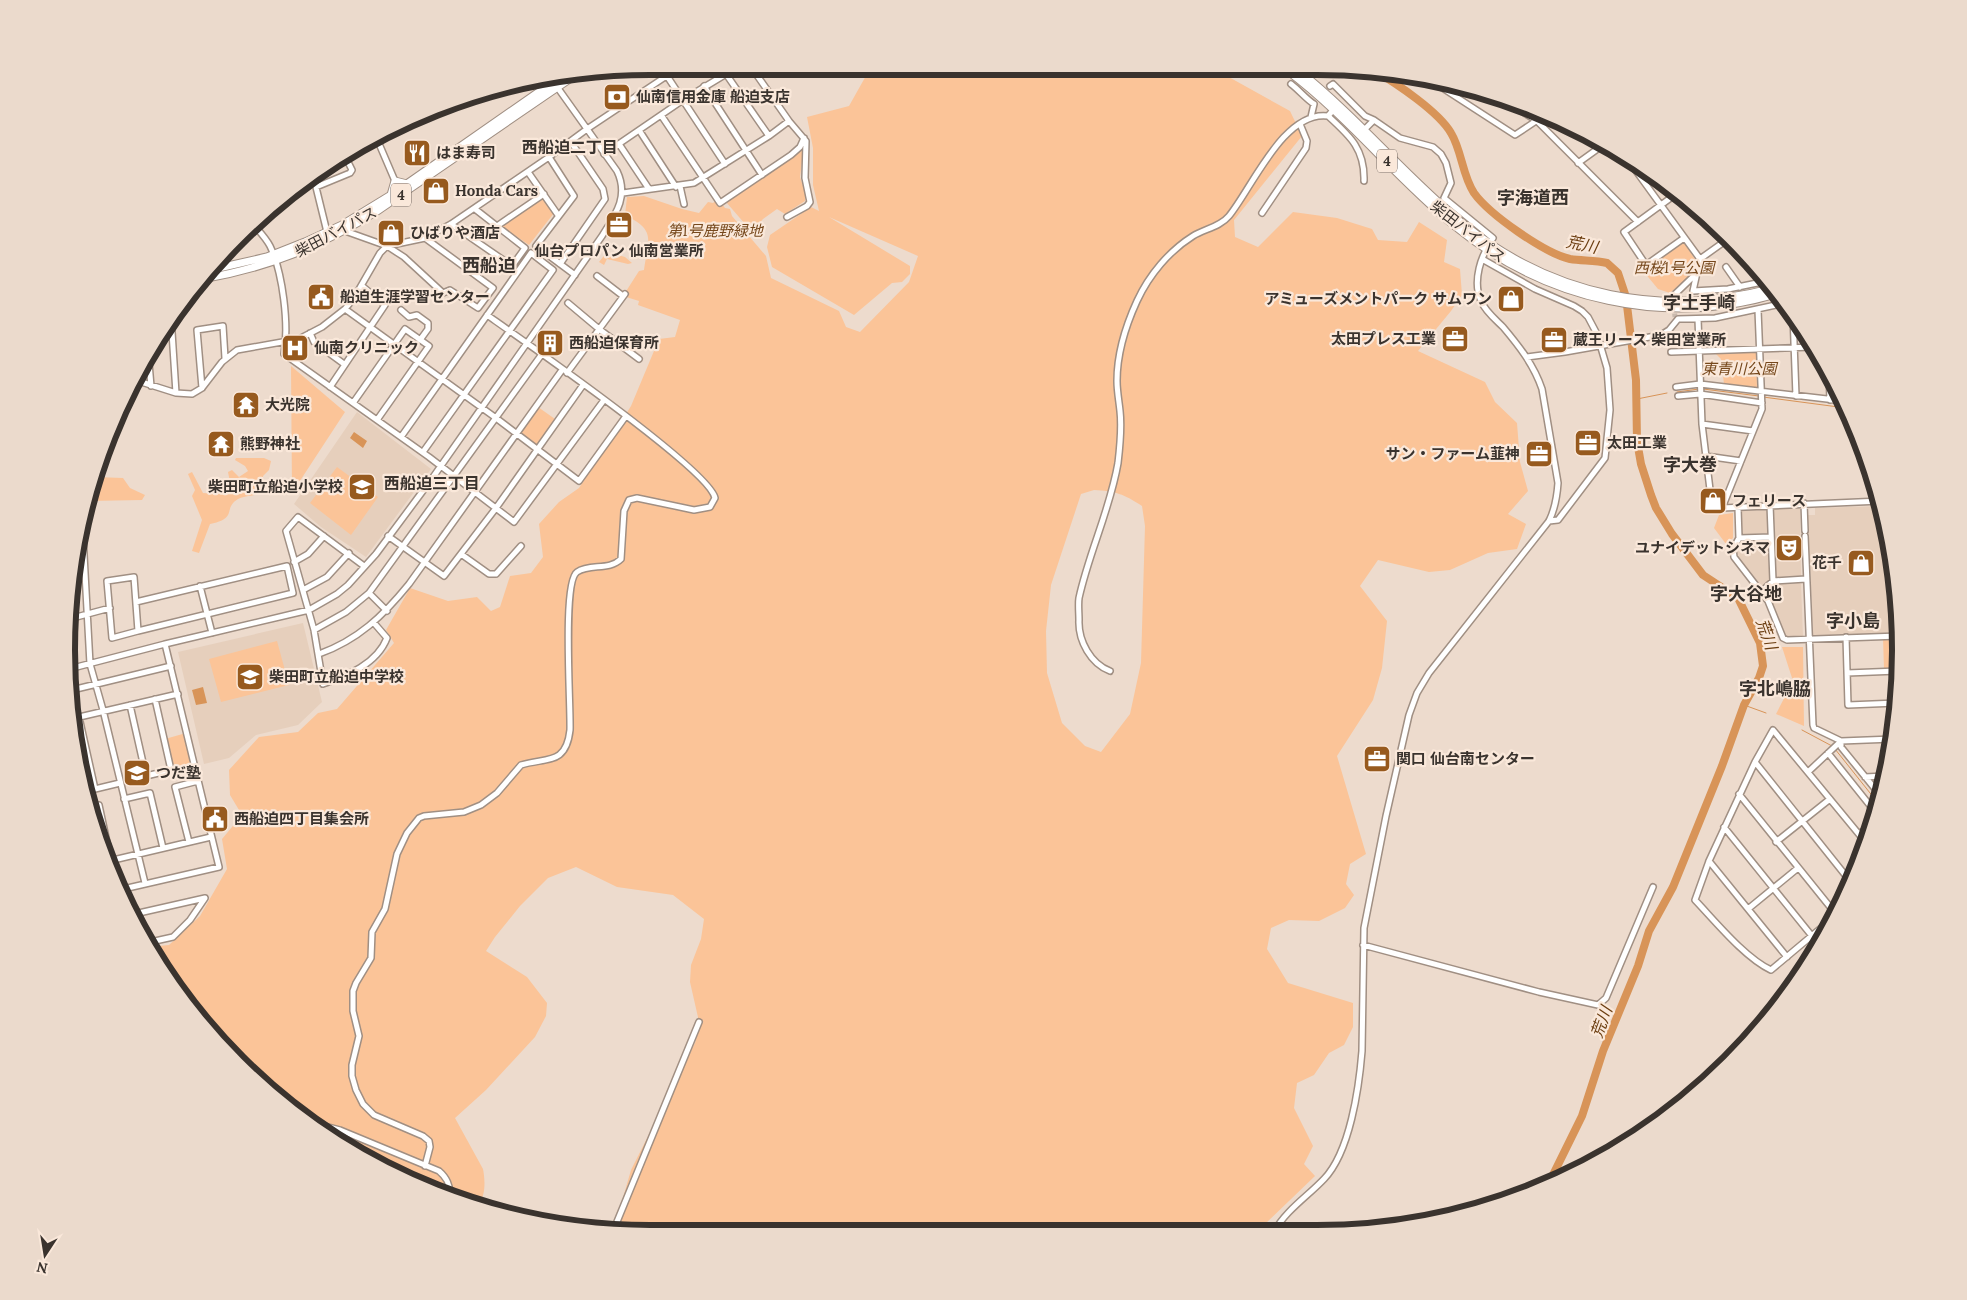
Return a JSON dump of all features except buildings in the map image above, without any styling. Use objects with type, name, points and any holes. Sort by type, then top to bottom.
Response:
[{"type":"highway","name":"柴田バイパス","points":[[1293,75],[1334,109],[1454,226],[1520,270],[1562,288],[1605,301],[1713,306],[1769,296]]},
{"type":"highway","name":"柴田バイパス","points":[[1304,75],[1365,129],[1488,247],[1525,265],[1580,288],[1653,304],[1710,301],[1765,290]]},
{"type":"highway","name":"柴田バイパス","points":[[221,268],[274,258],[357,217],[551,84]]},
{"type":"highway","name":"柴田バイパス","points":[[214,276],[238,272],[274,258],[320,244],[345,231],[377,211],[552,84]]},
{"type":"highway","points":[[391,195],[395,180],[407,184]]},
{"type":"street","points":[[604,154],[723,75]]},
{"type":"street","points":[[730,75],[769,136]]},
{"type":"street","points":[[757,75],[788,121],[804,138],[807,155],[805,178],[810,202],[807,206],[787,217]]},
{"type":"street","points":[[141,382],[189,395],[202,388],[225,358],[242,348],[299,339],[322,327],[345,310],[362,286],[380,253],[387,246],[425,238],[451,224],[667,76],[725,164]]},
{"type":"street","points":[[75,667],[309,610],[337,594],[364,566],[441,466],[615,216],[623,193],[617,170],[555,83]]},
{"type":"street","points":[[1291,84],[1314,104],[1311,117]]},
{"type":"street","points":[[1279,1225],[1334,1168],[1342,1152],[1360,1070],[1364,928],[1386,816],[1409,715],[1417,693],[1434,667],[1549,521],[1554,511],[1558,483],[1542,389],[1537,374],[1527,357],[1480,300],[1477,278],[1482,259],[1493,238],[1444,198],[1451,183],[1441,154],[1433,147],[1400,138],[1365,116],[1333,84],[1330,86]]},
{"type":"street","points":[[704,86],[762,175]]},
{"type":"street","points":[[1446,90],[1515,135],[1537,121]]},
{"type":"street","points":[[1110,672],[1098,666],[1087,651],[1079,621],[1079,599],[1089,559],[1109,503],[1118,463],[1121,426],[1117,365],[1130,318],[1144,288],[1172,251],[1193,236],[1219,224],[1229,216],[1269,155],[1300,124],[1311,117],[1328,116],[1334,109]]},
{"type":"street","points":[[661,115],[720,202],[797,150],[804,141],[804,138]]},
{"type":"street","points":[[1328,116],[1343,131],[1362,156],[1364,181]]},
{"type":"street","points":[[1529,116],[1537,121],[1638,222]]},
{"type":"street","points":[[1365,129],[1374,120]]},
{"type":"street","points":[[623,193],[694,183],[705,178],[769,136],[788,121]]},
{"type":"street","points":[[1262,213],[1306,148],[1307,141],[1300,124]]},
{"type":"street","points":[[639,130],[678,186],[684,204]]},
{"type":"street","points":[[560,264],[605,199],[603,189],[571,142]]},
{"type":"street","points":[[379,143],[395,180]]},
{"type":"street","points":[[620,144],[649,189]]},
{"type":"street","points":[[1578,163],[1598,148]]},
{"type":"street","points":[[549,157],[574,196],[536,246],[575,275]]},
{"type":"street","points":[[316,187],[350,173],[352,170],[348,161]]},
{"type":"street","points":[[528,172],[558,215]]},
{"type":"street","points":[[1638,173],[1700,259],[1693,291],[1740,287],[1758,282]]},
{"type":"street","points":[[315,183],[327,232]]},
{"type":"street","points":[[497,226],[544,194]]},
{"type":"street","points":[[1671,197],[1624,232],[1646,265],[1684,238]]},
{"type":"street","points":[[451,224],[512,266],[525,248],[475,209]]},
{"type":"street","points":[[258,230],[269,245],[283,289],[287,341],[284,354],[423,452],[514,522],[604,400]]},
{"type":"street","points":[[345,231],[387,246],[404,257],[443,293],[450,290],[478,308],[493,288],[425,238]]},
{"type":"street","points":[[1700,259],[1723,242]]},
{"type":"street","points":[[400,436],[531,253],[553,270],[423,452]]},
{"type":"street","points":[[1482,259],[1535,289],[1582,311],[1591,323],[1607,368],[1610,410],[1605,458],[1558,520],[1549,521]]},
{"type":"street","points":[[1726,267],[1740,287]]},
{"type":"street","points":[[1674,295],[1698,273]]},
{"type":"street","points":[[318,654],[345,642],[374,623],[387,611],[409,584],[516,433],[599,329],[624,295],[598,276]]},
{"type":"street","points":[[330,387],[385,305],[362,286]]},
{"type":"street","points":[[568,303],[639,359]]},
{"type":"street","points":[[1527,357],[1600,346],[1661,334],[1669,330],[1676,318],[1698,319],[1758,310],[1777,305]]},
{"type":"street","points":[[345,310],[481,407],[580,481],[626,416]]},
{"type":"street","points":[[402,310],[409,317],[417,315],[428,322],[428,330],[420,340]]},
{"type":"street","points":[[1722,508],[1762,409],[1758,310]]},
{"type":"street","points":[[425,1166],[430,1148],[427,1139],[374,1115],[364,1104],[356,1090],[352,1076],[352,1064],[359,1036],[353,1011],[354,991],[356,983],[371,958],[372,932],[387,902],[401,844],[415,823],[424,816],[474,810],[497,792],[521,765],[551,760],[558,756],[567,743],[570,720],[569,609],[572,581],[577,572],[612,565],[620,559],[623,517],[627,502],[631,498],[637,498],[694,510],[704,509],[714,504],[716,498],[714,492],[696,473],[626,416],[487,314]]},
{"type":"street","points":[[1698,319],[1702,424],[1712,506],[1738,508],[1872,500]]},
{"type":"street","points":[[202,388],[197,330],[223,326],[225,358]]},
{"type":"street","points":[[353,403],[405,329],[429,346],[377,420]]},
{"type":"street","points":[[1793,329],[1796,396]]},
{"type":"street","points":[[171,332],[176,393]]},
{"type":"street","points":[[310,333],[314,342],[344,364]]},
{"type":"street","points":[[1671,352],[1806,348]]},
{"type":"street","points":[[314,630],[341,615],[369,593],[542,354]]},
{"type":"street","points":[[149,367],[151,386]]},
{"type":"street","points":[[388,536],[444,576],[496,508],[583,385]]},
{"type":"street","points":[[1676,387],[1762,397],[1796,396],[1835,400]]},
{"type":"street","points":[[1678,396],[1700,389],[1762,397]]},
{"type":"street","points":[[1830,390],[1830,400]]},
{"type":"street","points":[[1702,424],[1754,431]]},
{"type":"street","points":[[1706,456],[1741,461]]},
{"type":"street","points":[[1804,503],[1813,725],[1814,728],[1839,743],[1875,788]]},
{"type":"street","points":[[1770,506],[1773,581]]},
{"type":"street","points":[[1738,508],[1739,538],[1734,549],[1734,557],[1768,601],[1783,638],[1787,640],[1892,636]]},
{"type":"street","points":[[364,566],[298,517],[286,531],[314,630],[323,684],[348,675],[372,659],[385,643],[386,638],[374,623]]},
{"type":"street","points":[[294,562],[308,554],[324,536]]},
{"type":"street","points":[[1739,538],[1771,537]]},
{"type":"street","points":[[461,554],[489,574],[496,574],[522,546]]},
{"type":"street","points":[[84,550],[90,664],[145,883]]},
{"type":"street","points":[[303,590],[327,577],[349,553]]},
{"type":"street","points":[[136,602],[287,566],[293,593],[112,638],[107,581],[134,578],[138,631]]},
{"type":"street","points":[[1760,592],[1773,581],[1806,579]]},
{"type":"street","points":[[200,586],[212,633]]},
{"type":"street","points":[[369,593],[387,611]]},
{"type":"street","points":[[76,618],[110,608]]},
{"type":"street","points":[[1846,637],[1848,705],[1889,703]]},
{"type":"street","points":[[127,888],[219,867],[166,644]]},
{"type":"street","points":[[76,689],[171,666]]},
{"type":"street","points":[[1847,673],[1891,671]]},
{"type":"street","points":[[79,716],[178,694]]},
{"type":"street","points":[[130,705],[146,776],[171,770],[155,699]]},
{"type":"street","points":[[1819,930],[1771,970],[1762,966],[1730,937],[1695,900],[1709,861],[1739,794],[1773,730],[1859,834],[1862,832]]},
{"type":"street","points":[[82,736],[95,789],[120,783]]},
{"type":"street","points":[[1808,772],[1839,743],[1885,740]]},
{"type":"street","points":[[1828,754],[1870,806]]},
{"type":"street","points":[[1755,762],[1846,875]]},
{"type":"street","points":[[1865,777],[1878,776]]},
{"type":"street","points":[[189,842],[175,787],[198,781]]},
{"type":"street","points":[[124,799],[150,793],[163,848]]},
{"type":"street","points":[[1739,794],[1776,842],[1831,907]]},
{"type":"street","points":[[1776,842],[1830,799]]},
{"type":"street","points":[[97,806],[99,805],[103,825]]},
{"type":"street","points":[[1724,827],[1814,939]]},
{"type":"street","points":[[115,860],[211,837]]},
{"type":"street","points":[[1709,861],[1787,957]]},
{"type":"street","points":[[1748,909],[1798,868]]},
{"type":"street","points":[[1363,945],[1540,992],[1598,1005],[1606,998],[1653,887]]},
{"type":"street","points":[[139,913],[205,898],[190,920],[173,937],[154,941]]},
{"type":"street","points":[[616,1224],[700,1022]]},
{"type":"street","points":[[330,1127],[443,1175],[450,1189]]},
{"type":"shaded area","name":"柴田町立船迫小学校","points":[[357,412],[431,469],[366,557],[321,527],[294,504]]},
{"type":"shaded area","points":[[354,432],[367,441],[363,448],[350,438]]},
{"type":"shaded area","points":[[1873,506],[1887,575],[1892,633],[1813,636],[1808,515],[1815,515],[1815,508]]},
{"type":"shaded area","points":[[1774,507],[1800,507],[1801,577],[1774,578],[1772,516]]},
{"type":"shaded area","points":[[1767,508],[1769,510],[1769,533],[1741,535],[1741,509]]},
{"type":"shaded area","points":[[1741,540],[1770,541],[1771,578],[1762,587],[1736,556],[1735,548]]},
{"type":"shaded area","points":[[1798,582],[1801,584],[1803,636],[1787,636],[1784,635],[1769,598],[1764,591],[1775,583]]},
{"type":"shaded area","name":"柴田町立船迫中学校","points":[[303,623],[322,702],[298,725],[256,735],[229,758],[204,764],[178,652]]},
{"type":"shaded area","points":[[203,687],[207,703],[196,705],[192,690]]},
{"type":"green space","name":"第1号鹿野緑地","points":[[866,75],[1225,75],[1290,111],[1302,136],[1234,220],[1235,237],[1258,247],[1293,212],[1337,218],[1372,229],[1378,240],[1407,242],[1419,222],[1447,240],[1444,262],[1460,269],[1462,295],[1418,351],[1485,382],[1495,402],[1517,423],[1520,462],[1528,491],[1508,514],[1526,524],[1517,549],[1488,553],[1450,570],[1429,572],[1378,560],[1360,586],[1387,621],[1382,668],[1373,700],[1337,756],[1366,854],[1350,864],[1346,884],[1354,895],[1345,908],[1319,921],[1289,920],[1271,928],[1267,949],[1288,983],[1353,1003],[1353,1027],[1344,1045],[1329,1053],[1314,1075],[1297,1083],[1294,1108],[1313,1146],[1304,1164],[1315,1176],[1264,1225],[615,1224],[631,1170],[695,1043],[700,1026],[690,982],[691,965],[701,939],[704,919],[673,895],[617,887],[576,867],[548,878],[520,906],[486,951],[527,977],[547,1003],[546,1016],[535,1037],[486,1090],[455,1118],[483,1169],[484,1191],[481,1199],[430,1181],[396,1166],[362,1148],[300,1106],[243,1057],[194,1000],[157,946],[169,945],[200,916],[227,869],[222,839],[242,815],[230,795],[229,770],[259,737],[298,732],[318,713],[337,709],[394,643],[386,630],[410,588],[448,601],[477,597],[491,611],[500,607],[510,576],[531,573],[543,557],[539,524],[559,502],[579,488],[631,406],[659,339],[675,337],[680,320],[638,305],[639,301],[623,296],[639,271],[644,270],[648,243],[646,231],[642,226],[625,215],[627,197],[644,196],[699,213],[708,202],[713,203],[718,199],[725,208],[730,209],[732,216],[766,256],[771,278],[839,311],[846,327],[860,332],[909,282],[918,256],[829,217],[910,266],[910,274],[902,282],[892,283],[854,315],[772,267],[767,247],[770,235],[811,207],[819,211],[813,185],[813,148],[807,117],[849,106]],"holes":[[[1094,490],[1114,492],[1142,506],[1145,526],[1141,663],[1130,714],[1101,752],[1085,746],[1062,723],[1047,673],[1046,631],[1051,585],[1081,494]]]},
{"type":"green space","points":[[804,147],[800,177],[806,195],[805,201],[785,214],[777,209],[763,219],[752,232],[726,202]]},
{"type":"green space","points":[[543,199],[554,213],[529,245],[501,226]]},
{"type":"green space","name":"西桜1号公園","points":[[1681,242],[1684,242],[1696,261],[1691,275],[1670,293],[1658,289],[1644,272]]},
{"type":"green space","points":[[607,252],[625,257],[632,263],[628,264],[607,259],[604,265],[599,262]]},
{"type":"green space","name":"東青川公園","points":[[1756,352],[1757,388],[1724,384],[1721,359],[1715,353]]},
{"type":"green space","points":[[291,366],[345,412],[292,493]]},
{"type":"green space","points":[[538,407],[555,419],[538,444],[528,440],[521,432]]},
{"type":"green space","points":[[236,458],[264,458],[271,461],[269,470],[263,476],[264,491],[240,498],[233,503],[224,519],[210,524],[199,553],[192,551],[202,520],[192,496],[195,490],[188,474],[192,472],[203,493],[216,494],[230,482],[228,472],[232,470],[239,477],[248,471],[245,466],[235,460]]},
{"type":"green space","points":[[337,467],[378,497],[351,535],[310,503]]},
{"type":"green space","points":[[102,477],[123,478],[130,488],[145,495],[142,500],[95,501]]},
{"type":"green space","points":[[1733,513],[1733,538],[1726,544],[1714,528],[1719,515]]},
{"type":"green space","points":[[1883,638],[1892,638],[1892,669],[1884,669]]},
{"type":"green space","points":[[277,641],[289,685],[221,702],[209,659]]},
{"type":"green space","points":[[1782,647],[1803,647],[1804,726],[1776,714],[1793,681]]},
{"type":"green space","points":[[186,733],[193,765],[172,770],[165,739]]},
{"type":"waterway","name":"荒川","points":[[1389,80],[1427,107],[1445,125],[1458,147],[1467,179],[1474,193],[1481,202],[1504,222],[1532,241],[1559,255],[1570,259],[1607,263],[1618,273],[1626,297],[1636,380],[1637,441],[1641,464],[1651,495],[1656,508],[1672,534],[1703,575],[1738,598],[1760,643],[1763,666],[1759,678],[1744,705],[1722,766],[1673,887],[1649,931],[1638,966],[1603,1051],[1582,1116],[1554,1174]]},
{"type":"waterway","points":[[1677,392],[1699,389]]},
{"type":"waterway","points":[[1703,389],[1759,396]]},
{"type":"waterway","points":[[1637,399],[1667,393]]},
{"type":"waterway","points":[[1763,397],[1838,407]]},
{"type":"waterway","points":[[1744,705],[1766,713]]},
{"type":"waterway","points":[[1802,730],[1832,746]]},
{"type":"waterway","points":[[1835,749],[1873,796]]},
{"type":"tunnel","points":[[1674,306],[1675,317]]},
{"type":"place","name":"仙南信用金庫 船迫支店","points":[[617,97]]},
{"type":"place","name":"はま寿司","points":[[417,153]]},
{"type":"place","name":"Honda Cars","points":[[436,191]]},
{"type":"place","name":"仙台プロパン 仙南営業所","points":[[619,225]]},
{"type":"place","name":"ひばりや酒店","points":[[391,233]]},
{"type":"place","name":"船迫生涯学習センター","points":[[321,297]]},
{"type":"place","name":"アミューズメントパーク サムワン","points":[[1511,299]]},
{"type":"place","name":"太田プレス工業","points":[[1455,339]]},
{"type":"place","name":"蔵王リース 柴田営業所","points":[[1554,340]]},
{"type":"place","name":"西船迫保育所","points":[[550,343]]},
{"type":"place","name":"仙南クリニック","points":[[295,348]]},
{"type":"place","name":"大光院","points":[[246,405]]},
{"type":"place","name":"太田工業","points":[[1588,443]]},
{"type":"place","name":"熊野神社","points":[[221,444]]},
{"type":"place","name":"サン・ファーム韮神","points":[[1539,454]]},
{"type":"place","name":"柴田町立船迫小学校","points":[[362,487]]},
{"type":"place","name":"フェリース","points":[[1713,501]]},
{"type":"place","name":"ユナイデットシネマ","points":[[1789,548]]},
{"type":"place","name":"花千","points":[[1861,563]]},
{"type":"place","name":"柴田町立船迫中学校","points":[[250,677]]},
{"type":"place","name":"関口 仙台南センター","points":[[1377,759]]},
{"type":"place","name":"つだ塾","points":[[137,773]]},
{"type":"place","name":"西船迫四丁目集会所","points":[[215,819]]},
{"type":"district","name":"西船迫二丁目","points":[[570,147]]},
{"type":"district","name":"字海道西","points":[[1533,198]]},
{"type":"district","name":"西船迫","points":[[489,266]]},
{"type":"district","name":"字土手崎","points":[[1699,303]]},
{"type":"district","name":"字大巻","points":[[1690,465]]},
{"type":"district","name":"西船迫三丁目","points":[[432,483]]},
{"type":"district","name":"字大谷地","points":[[1746,594]]},
{"type":"district","name":"字小島","points":[[1853,621]]},
{"type":"district","name":"字北嶋脇","points":[[1775,689]]}]
